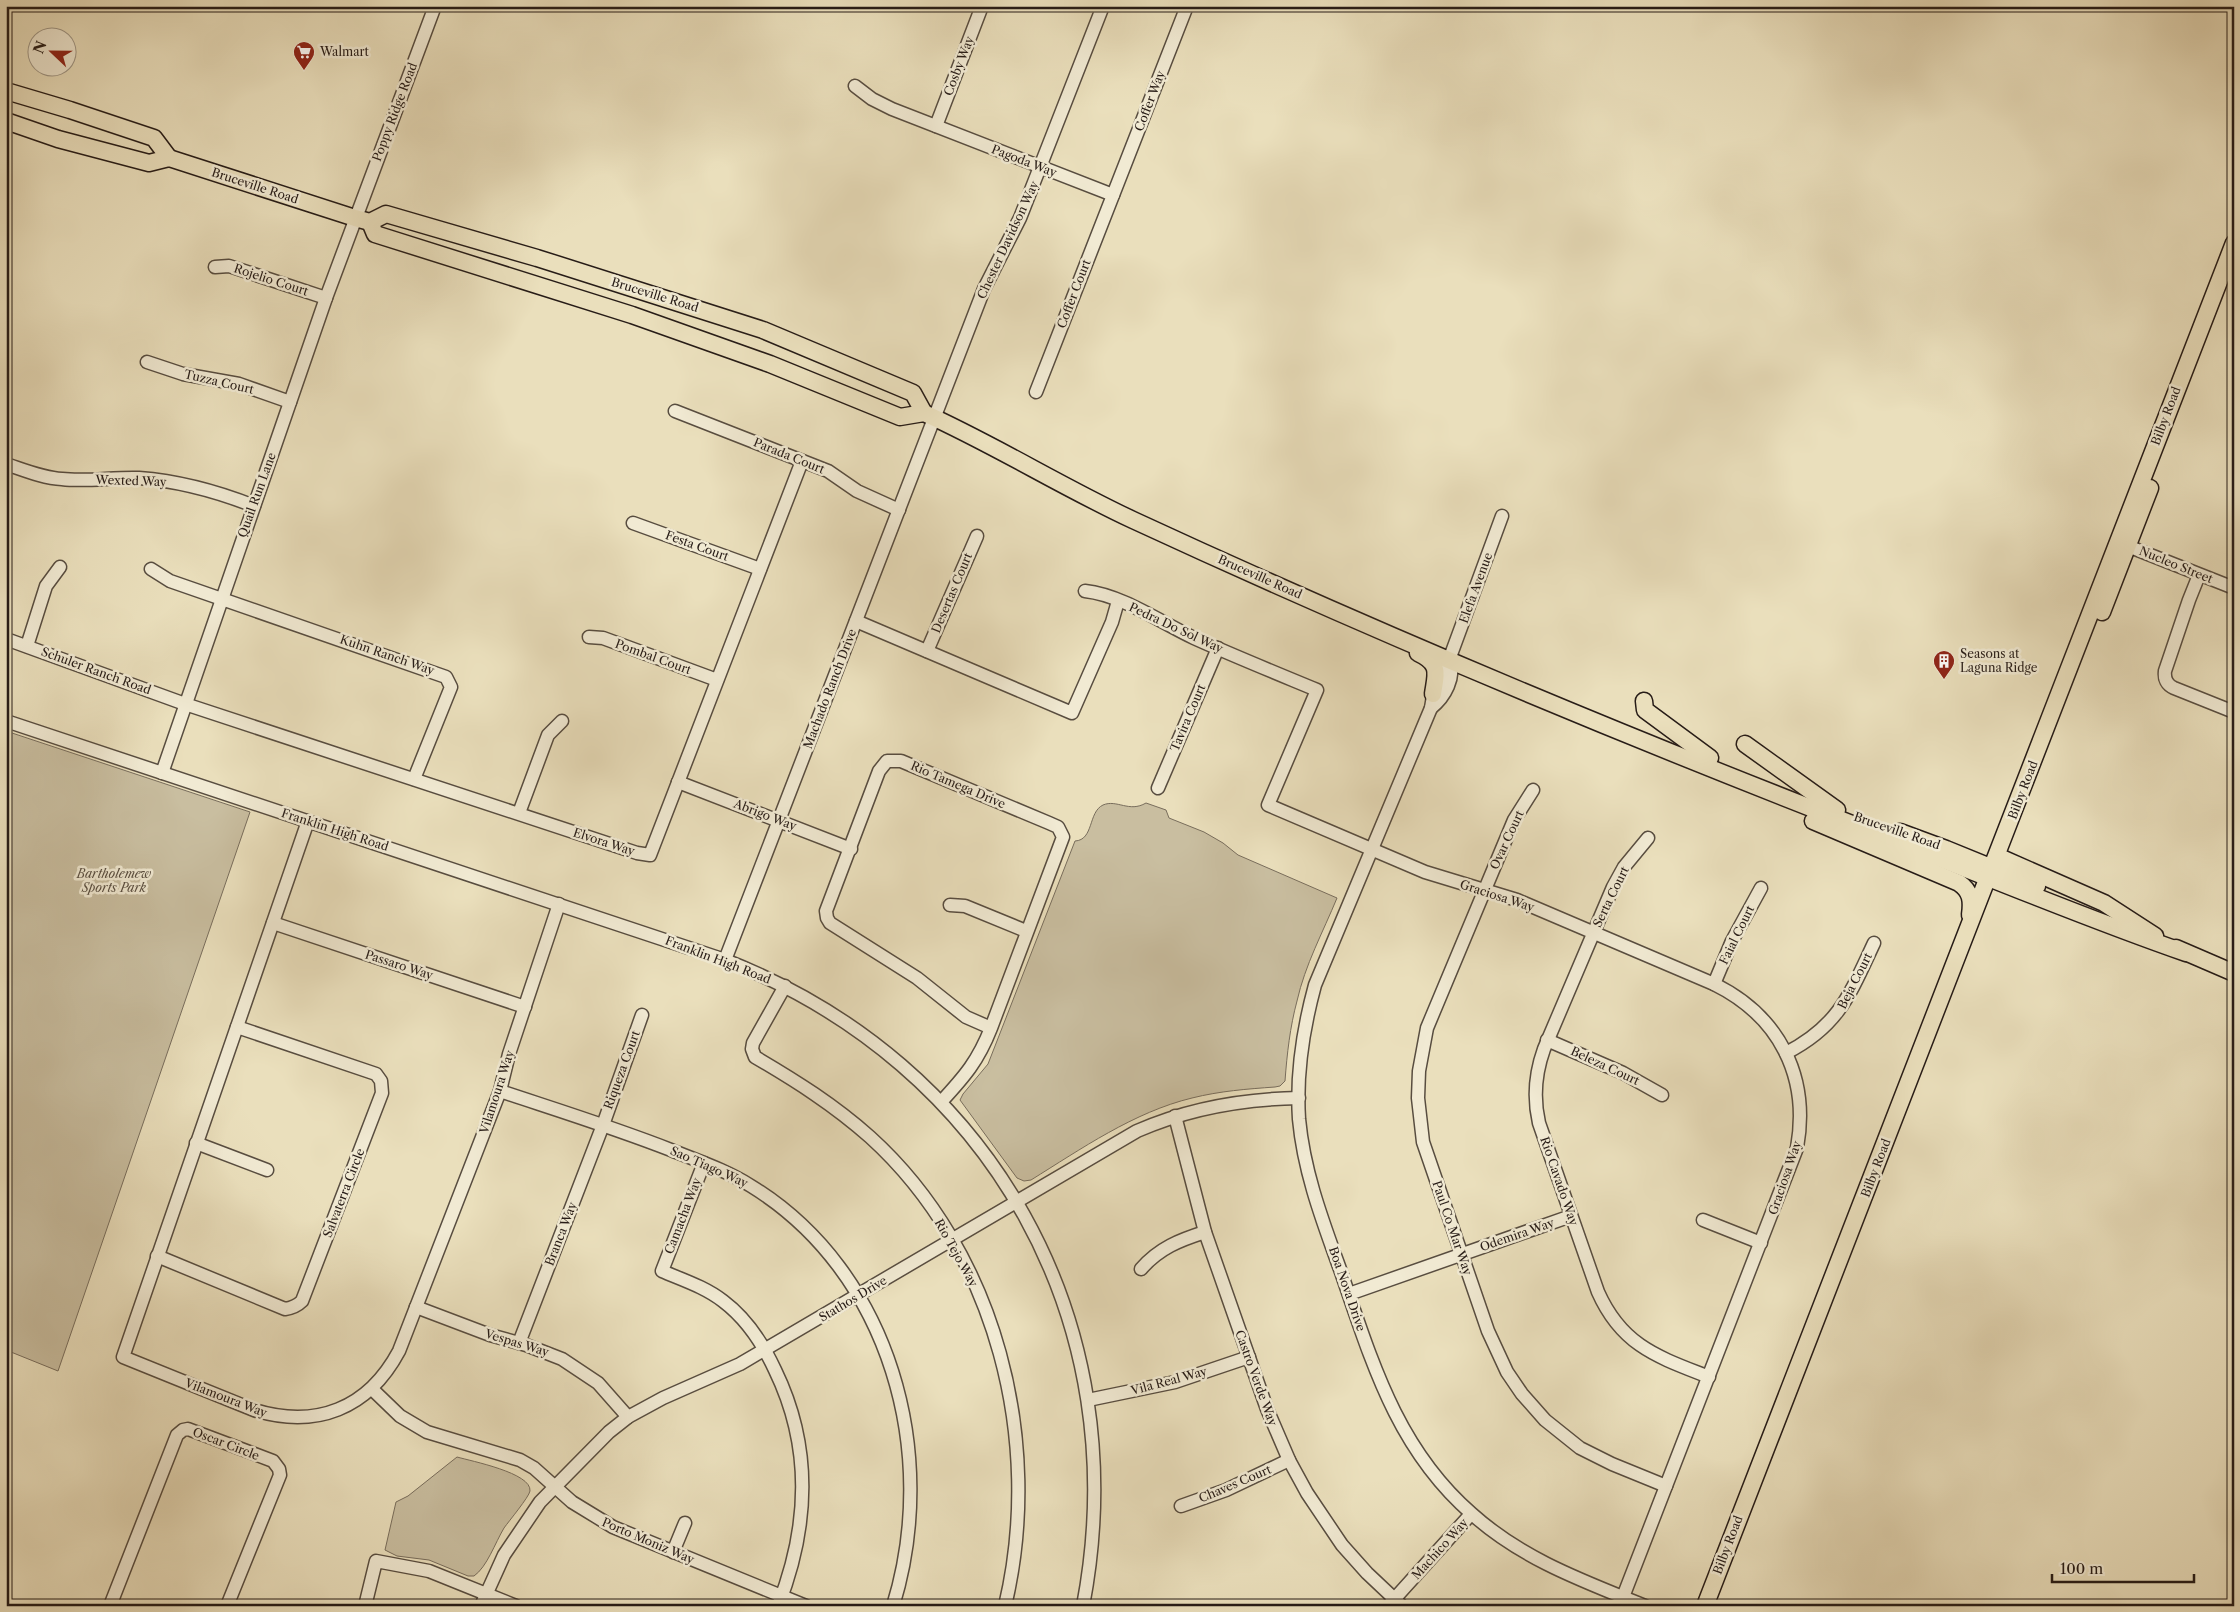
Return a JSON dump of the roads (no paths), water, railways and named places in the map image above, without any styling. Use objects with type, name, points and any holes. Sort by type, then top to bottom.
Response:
[{"type":"main road","points":[[6,91],[154,138],[169,158]]},
{"type":"main road","name":"Bruceville Road","points":[[6,122],[58,139],[149,162],[169,158],[362,220],[375,234],[632,315],[770,364],[900,417],[929,416]]},
{"type":"main road","name":"Bruceville Road","points":[[362,220],[386,214],[537,258],[763,330],[913,393],[929,416],[1128,518],[1449,660],[1603,723],[1664,751],[1731,777],[1993,868],[2104,903],[2164,943],[2234,973]]},
{"type":"main road","name":"Bilby Road","points":[[2123,544],[2234,244]]},
{"type":"main road","name":"Bilby Road","points":[[1705,1606],[2047,729],[2234,269]]},
{"type":"main road","points":[[1409,642],[1414,650],[1427,657],[1434,665],[1436,674],[1432,701]]},
{"type":"main road","points":[[1644,701],[1646,710],[1710,758]]},
{"type":"main road","name":"Bruceville Road","points":[[1603,723],[1656,738],[1837,810],[1925,841],[1993,868],[2089,918],[2186,953]]},
{"type":"main road","points":[[1745,744],[1837,810]]},
{"type":"main road","points":[[1731,777],[1768,801],[1963,885],[1969,892],[1971,901],[1968,932]]},
{"type":"street","name":"Poppy Ridge Road","points":[[362,220],[435,6]]},
{"type":"street","name":"Cosby Way","points":[[936,126],[982,6]]},
{"type":"street","name":"Chester Davidson Way","points":[[929,416],[984,289],[1020,218],[1103,6]]},
{"type":"street","name":"Coffer Way","points":[[1113,195],[1187,6]]},
{"type":"street","name":"Pagoda Way","points":[[856,86],[882,105],[1113,195]]},
{"type":"street","name":"Coffer Court","points":[[1036,392],[1113,195]]},
{"type":"street","name":"Quail Run Lane","points":[[162,773],[326,298],[362,220]]},
{"type":"street","name":"Rojelio Court","points":[[215,266],[229,266],[326,298]]},
{"type":"street","name":"Tuzza Court","points":[[147,362],[182,374],[239,384],[290,402]]},
{"type":"street","name":"Parada Court","points":[[674,411],[828,471],[874,500],[899,510]]},
{"type":"street","name":"Machado Ranch Drive","points":[[725,960],[899,510],[929,416]]},
{"type":"street","name":"Elvora Way","points":[[185,704],[637,853],[650,855],[802,461]]},
{"type":"street","name":"Wexted Way","points":[[6,464],[46,477],[62,480],[129,478],[167,481],[220,493],[254,506]]},
{"type":"street","name":"Elefa Avenue","points":[[1371,850],[1432,701],[1442,670],[1449,660],[1502,516]]},
{"type":"street","name":"Festa Court","points":[[633,523],[760,569]]},
{"type":"street","name":"Desertas Court","points":[[927,651],[977,536]]},
{"type":"street","name":"Nucleo Street","points":[[2123,544],[2234,588]]},
{"type":"street","points":[[27,646],[46,586],[60,567]]},
{"type":"street","name":"Kuhn Ranch Way","points":[[151,569],[170,581],[446,677],[451,687],[414,779]]},
{"type":"street","points":[[2199,575],[2183,615],[2165,678],[2168,684],[2174,688],[2234,712]]},
{"type":"street","points":[[1085,591],[1097,592],[1118,600]]},
{"type":"street","name":"Pedra Do Sol Way","points":[[856,621],[1072,713],[1112,622],[1118,600],[1218,648],[1317,690],[1268,805],[1371,850]]},
{"type":"street","name":"Pombal Court","points":[[589,637],[603,638],[717,680]]},
{"type":"street","name":"Schuler Ranch Road","points":[[6,639],[185,704]]},
{"type":"street","name":"Tavira Court","points":[[1158,788],[1218,648]]},
{"type":"street","name":"Franklin High Road","points":[[6,720],[725,960],[785,986],[834,1013],[868,1037],[911,1072],[941,1102],[971,1137],[1016,1202],[1046,1260],[1061,1297],[1073,1335],[1088,1400],[1093,1442],[1095,1502],[1091,1554],[1083,1606]]},
{"type":"street","points":[[519,813],[548,735],[562,721]]},
{"type":"street","name":"Rio Tamega Drive","points":[[941,1102],[964,1077],[979,1056],[991,1028],[1063,837],[1058,827],[901,761],[888,761],[879,771],[826,911],[827,918],[830,923],[917,978],[966,1017],[991,1028]]},
{"type":"street","name":"Abrigo Way","points":[[678,782],[851,849]]},
{"type":"street","name":"Ovar Court","points":[[1484,891],[1514,820],[1533,790]]},
{"type":"street","name":"Vilamoura Way","points":[[308,821],[122,1357],[254,1410],[291,1418],[310,1417],[334,1411],[351,1403],[372,1389],[391,1366],[416,1307],[500,1091],[559,904]]},
{"type":"street","name":"Serta Court","points":[[1593,933],[1624,867],[1648,838]]},
{"type":"street","name":"Graciosa Way","points":[[1371,850],[1426,872],[1517,900],[1714,984],[1743,1001],[1759,1014],[1786,1054],[1796,1079],[1800,1100],[1799,1134],[1791,1168],[1623,1597]]},
{"type":"street","name":"Boa Nova Drive","points":[[1371,850],[1315,985],[1303,1036],[1298,1098],[1307,1168],[1315,1198],[1376,1371],[1397,1420],[1427,1466],[1471,1514],[1495,1533],[1539,1561],[1646,1606]]},
{"type":"street","name":"Faial Court","points":[[1714,984],[1732,941],[1761,888]]},
{"type":"street","name":"Paul Co Mar Way","points":[[1484,891],[1433,1011],[1422,1045],[1418,1098],[1423,1142],[1498,1356],[1517,1386],[1533,1407],[1559,1432],[1588,1452],[1666,1486]]},
{"type":"street","points":[[950,905],[965,906],[1026,931]]},
{"type":"street","name":"Passaro Way","points":[[273,923],[525,1007]]},
{"type":"street","name":"Rio Cavado Way","points":[[1593,933],[1547,1040],[1538,1066],[1535,1083],[1536,1112],[1598,1292],[1606,1309],[1619,1328],[1632,1341],[1649,1352],[1709,1377]]},
{"type":"street","name":"Beja Court","points":[[1786,1054],[1818,1034],[1840,1010],[1850,994],[1874,943]]},
{"type":"street","name":"Rio Tejo Way","points":[[785,986],[753,1043],[755,1057],[810,1090],[871,1138],[912,1183],[951,1240],[985,1309],[1004,1370],[1014,1416],[1018,1458],[1018,1522],[1014,1560],[1005,1606]]},
{"type":"street","name":"Riqueza Court","points":[[603,1125],[642,1015]]},
{"type":"street","name":"Salvaterra Circle","points":[[157,1256],[284,1309],[298,1305],[302,1301],[382,1093],[381,1081],[376,1074],[237,1027]]},
{"type":"street","name":"Beleza Court","points":[[1547,1040],[1623,1073],[1662,1095]]},
{"type":"street","name":"Sao Tiago Way","points":[[500,1091],[603,1125],[704,1163],[749,1185],[783,1208],[826,1250],[858,1295],[879,1335],[900,1399],[910,1454],[910,1522],[905,1555],[893,1606]]},
{"type":"street","name":"Stathos Drive","points":[[484,1600],[515,1536],[555,1486],[628,1417],[663,1398],[734,1368],[1123,1139],[1176,1116],[1228,1103],[1298,1098]]},
{"type":"street","name":"Castro Verde Way","points":[[1176,1116],[1205,1232],[1275,1430],[1289,1460],[1320,1514],[1342,1545],[1395,1604]]},
{"type":"street","name":"Branca Way","points":[[518,1343],[603,1125]]},
{"type":"street","points":[[196,1144],[267,1170]]},
{"type":"street","name":"Camacha Way","points":[[704,1163],[662,1271],[701,1287],[724,1302],[748,1326],[765,1350],[782,1385],[792,1412],[801,1459],[803,1488],[800,1526],[790,1573],[780,1601]]},
{"type":"street","name":"Odemira Way","points":[[1348,1294],[1571,1216]]},
{"type":"street","points":[[1702,1220],[1761,1243]]},
{"type":"street","points":[[1141,1269],[1160,1250],[1174,1242],[1205,1232]]},
{"type":"street","name":"Vespas Way","points":[[416,1307],[490,1335],[548,1352],[581,1370],[613,1398],[628,1417]]},
{"type":"street","name":"Vila Real Way","points":[[1088,1400],[1175,1382],[1249,1357]]},
{"type":"street","name":"Porto Moniz Way","points":[[372,1389],[400,1416],[416,1426],[445,1438],[520,1460],[534,1468],[592,1516],[613,1528],[673,1552],[780,1601],[806,1606]]},
{"type":"street","name":"Oscar Circle","points":[[110,1606],[177,1435],[183,1430],[188,1429],[272,1461],[279,1469],[280,1476],[227,1606]]},
{"type":"street","name":"Chaves Court","points":[[1181,1506],[1226,1490],[1289,1460]]},
{"type":"street","name":"Machico Way","points":[[1395,1604],[1471,1514]]},
{"type":"street","points":[[673,1552],[685,1523]]},
{"type":"street","points":[[365,1606],[376,1561],[429,1571],[484,1600],[516,1606]]},
{"type":"place","name":"Walmart","points":[[304,71]]},
{"type":"place","name":"Seasons at Laguna Ridge","points":[[1944,680]]},
{"type":"park label","name":"Bartholemew Sports Park","points":[[114,881]]}]
